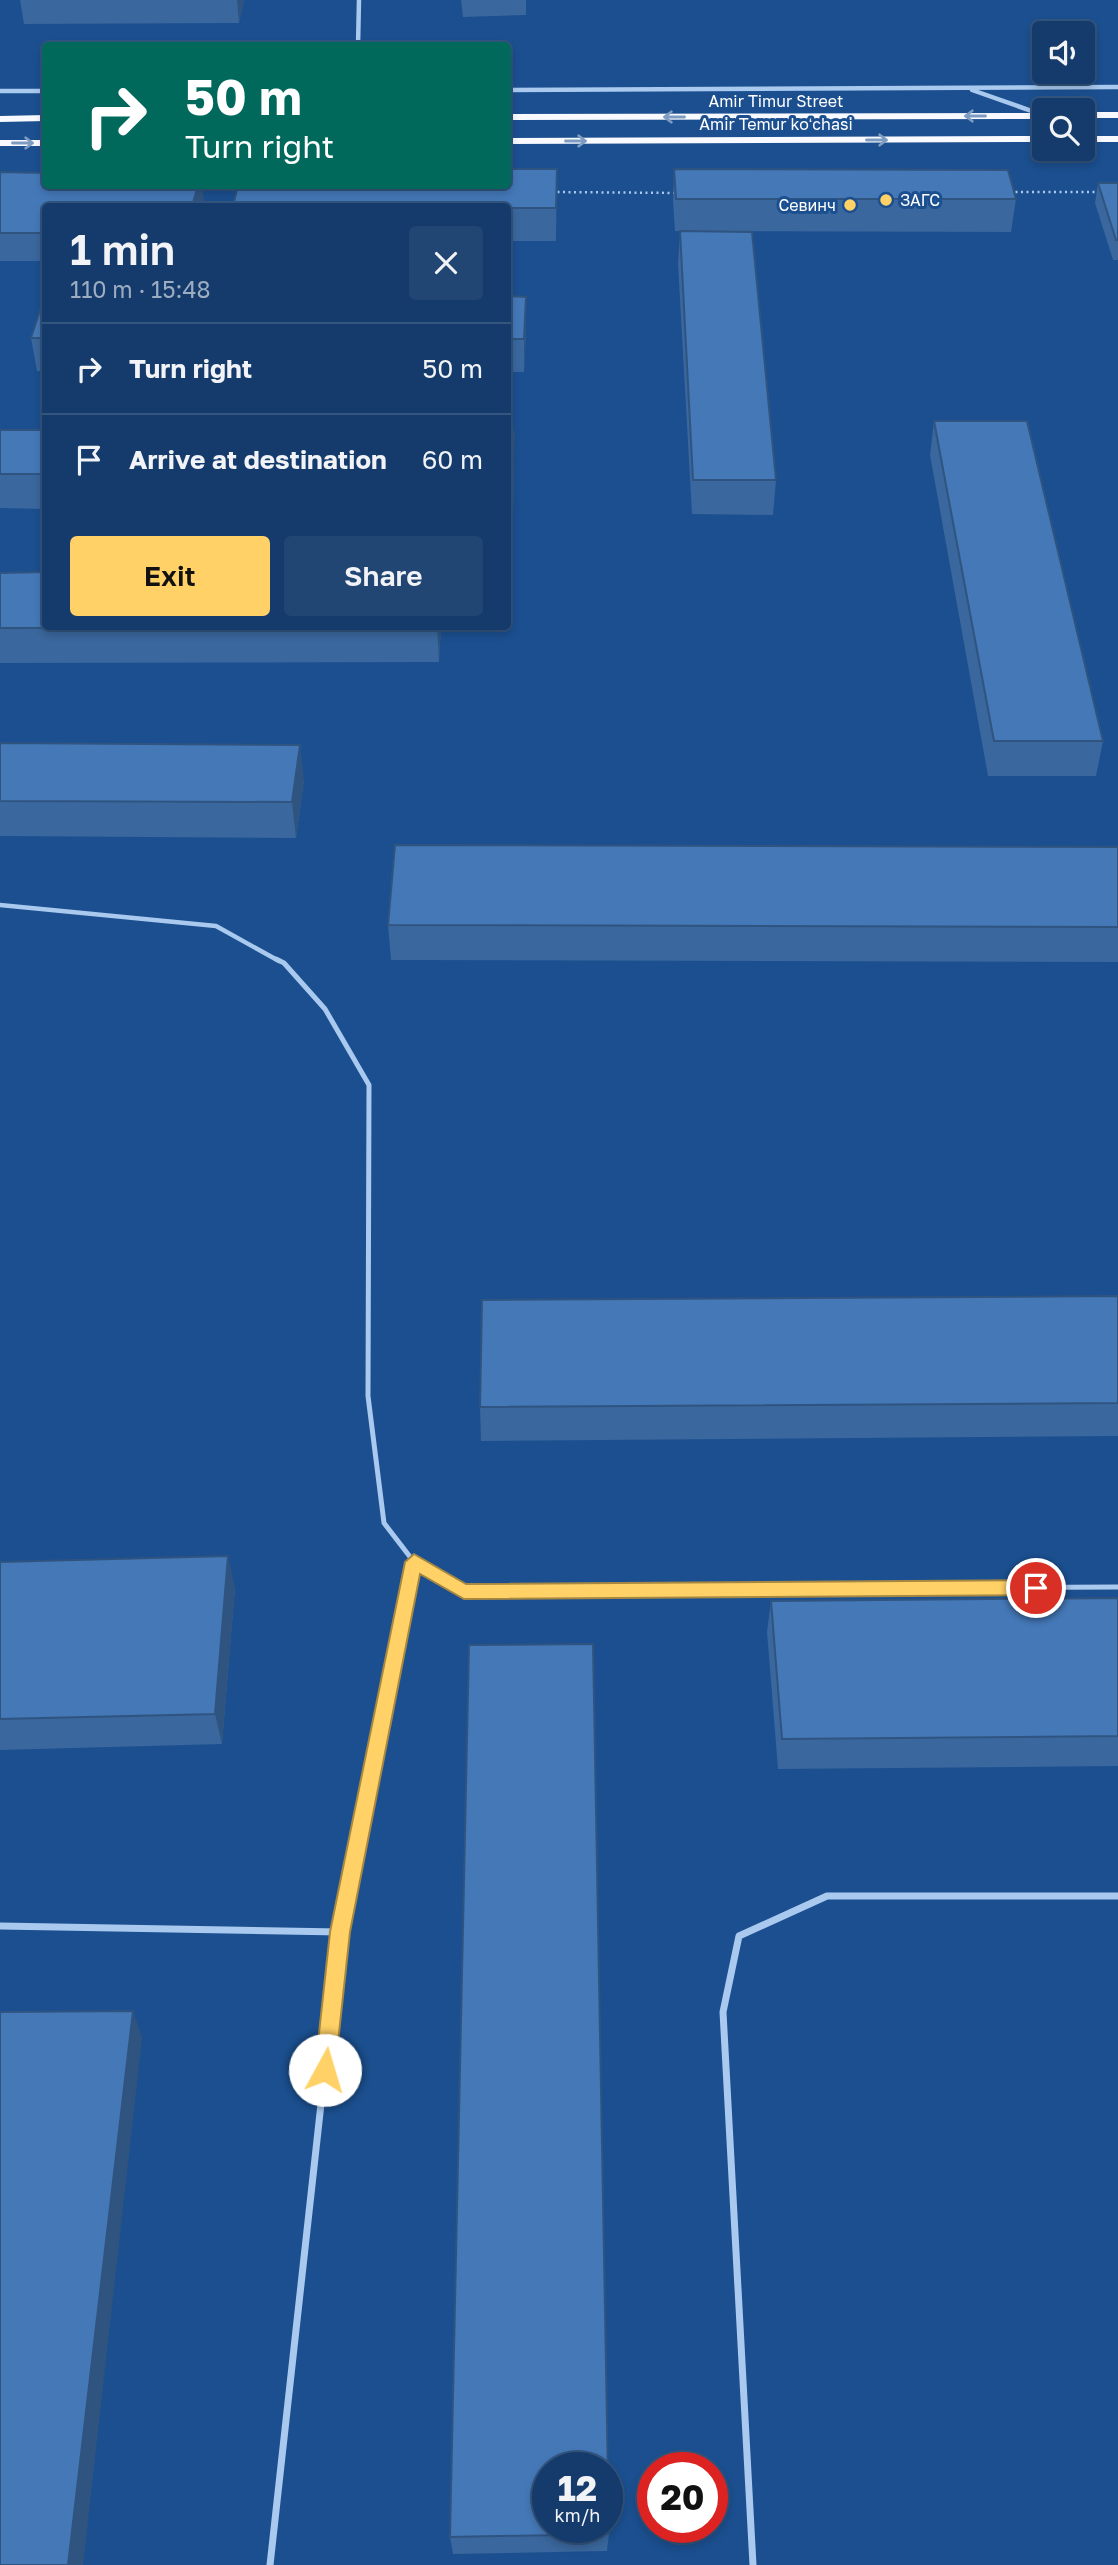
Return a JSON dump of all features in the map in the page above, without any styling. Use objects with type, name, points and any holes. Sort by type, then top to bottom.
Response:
[{"type":"highway","points":[[1095,116],[1118,115]]},
{"type":"highway","name":"Amir Timur Street","points":[[511,117],[1032,116]]},
{"type":"highway","points":[[0,118],[42,118]]},
{"type":"highway","name":"Amir Temur koʻchasi","points":[[511,141],[1032,139]]},
{"type":"highway","points":[[1095,139],[1118,139]]},
{"type":"highway","points":[[0,143],[42,143]]},
{"type":"street","points":[[358,42],[359,0]]},
{"type":"street","points":[[967,88],[1032,112]]},
{"type":"street","points":[[511,90],[1118,88]]},
{"type":"street","points":[[0,91],[42,91]]},
{"type":"lane","points":[[0,905],[216,926],[284,963],[325,1009],[369,1085],[368,1396],[384,1523],[414,1562],[464,1591],[1118,1587]]},
{"type":"lane","points":[[270,2565],[340,1932],[414,1562]]},
{"type":"lane","points":[[753,2565],[723,2012],[739,1936],[827,1896],[1118,1896]]},
{"type":"lane","points":[[0,1926],[340,1932]]},
{"type":"path","points":[[552,192],[691,192]]},
{"type":"path","points":[[1008,192],[1104,192]]},
{"type":"building","points":[[511,169],[557,169],[556,208],[511,208],[511,203],[234,203],[237,189],[511,189]]},
{"type":"building","points":[[674,169],[1008,170],[1016,199],[676,199]]},
{"type":"building","points":[[0,172],[42,173],[42,189],[197,189],[193,203],[42,203],[42,233],[0,233]]},
{"type":"building","points":[[1098,183],[1118,183],[1118,240],[1116,240]]},
{"type":"building","points":[[680,231],[752,232],[776,480],[693,480]]},
{"type":"building","points":[[511,296],[526,297],[524,339],[511,339]]},
{"type":"building","points":[[42,304],[42,338],[31,338]]},
{"type":"building","points":[[934,421],[1027,421],[1103,741],[994,741]]},
{"type":"building","points":[[0,430],[42,430],[42,474],[0,474]]},
{"type":"building","points":[[511,432],[514,432],[512,476]]},
{"type":"building","points":[[42,572],[42,628],[0,628],[0,573]]},
{"type":"building","points":[[0,743],[300,745],[292,802],[0,801]]},
{"type":"building","points":[[395,845],[1118,847],[1118,927],[388,925]]},
{"type":"building","points":[[1118,1296],[1118,1403],[480,1407],[482,1300]]},
{"type":"building","points":[[228,1556],[215,1714],[0,1719],[0,1562]]},
{"type":"building","points":[[1118,1598],[1118,1736],[782,1739],[771,1601]]},
{"type":"building","points":[[593,1644],[608,2452],[532,2452],[532,2535],[450,2537],[469,1645]]},
{"type":"building","points":[[133,2011],[68,2565],[0,2565],[0,2012]]},
{"type":"place","name":"ЗАГС","points":[[886,200]]},
{"type":"place","name":"Севинч","points":[[850,205]]},
{"type":"route","points":[[325,2070],[340,1932],[414,1562],[464,1591],[1036,1588]]}]
